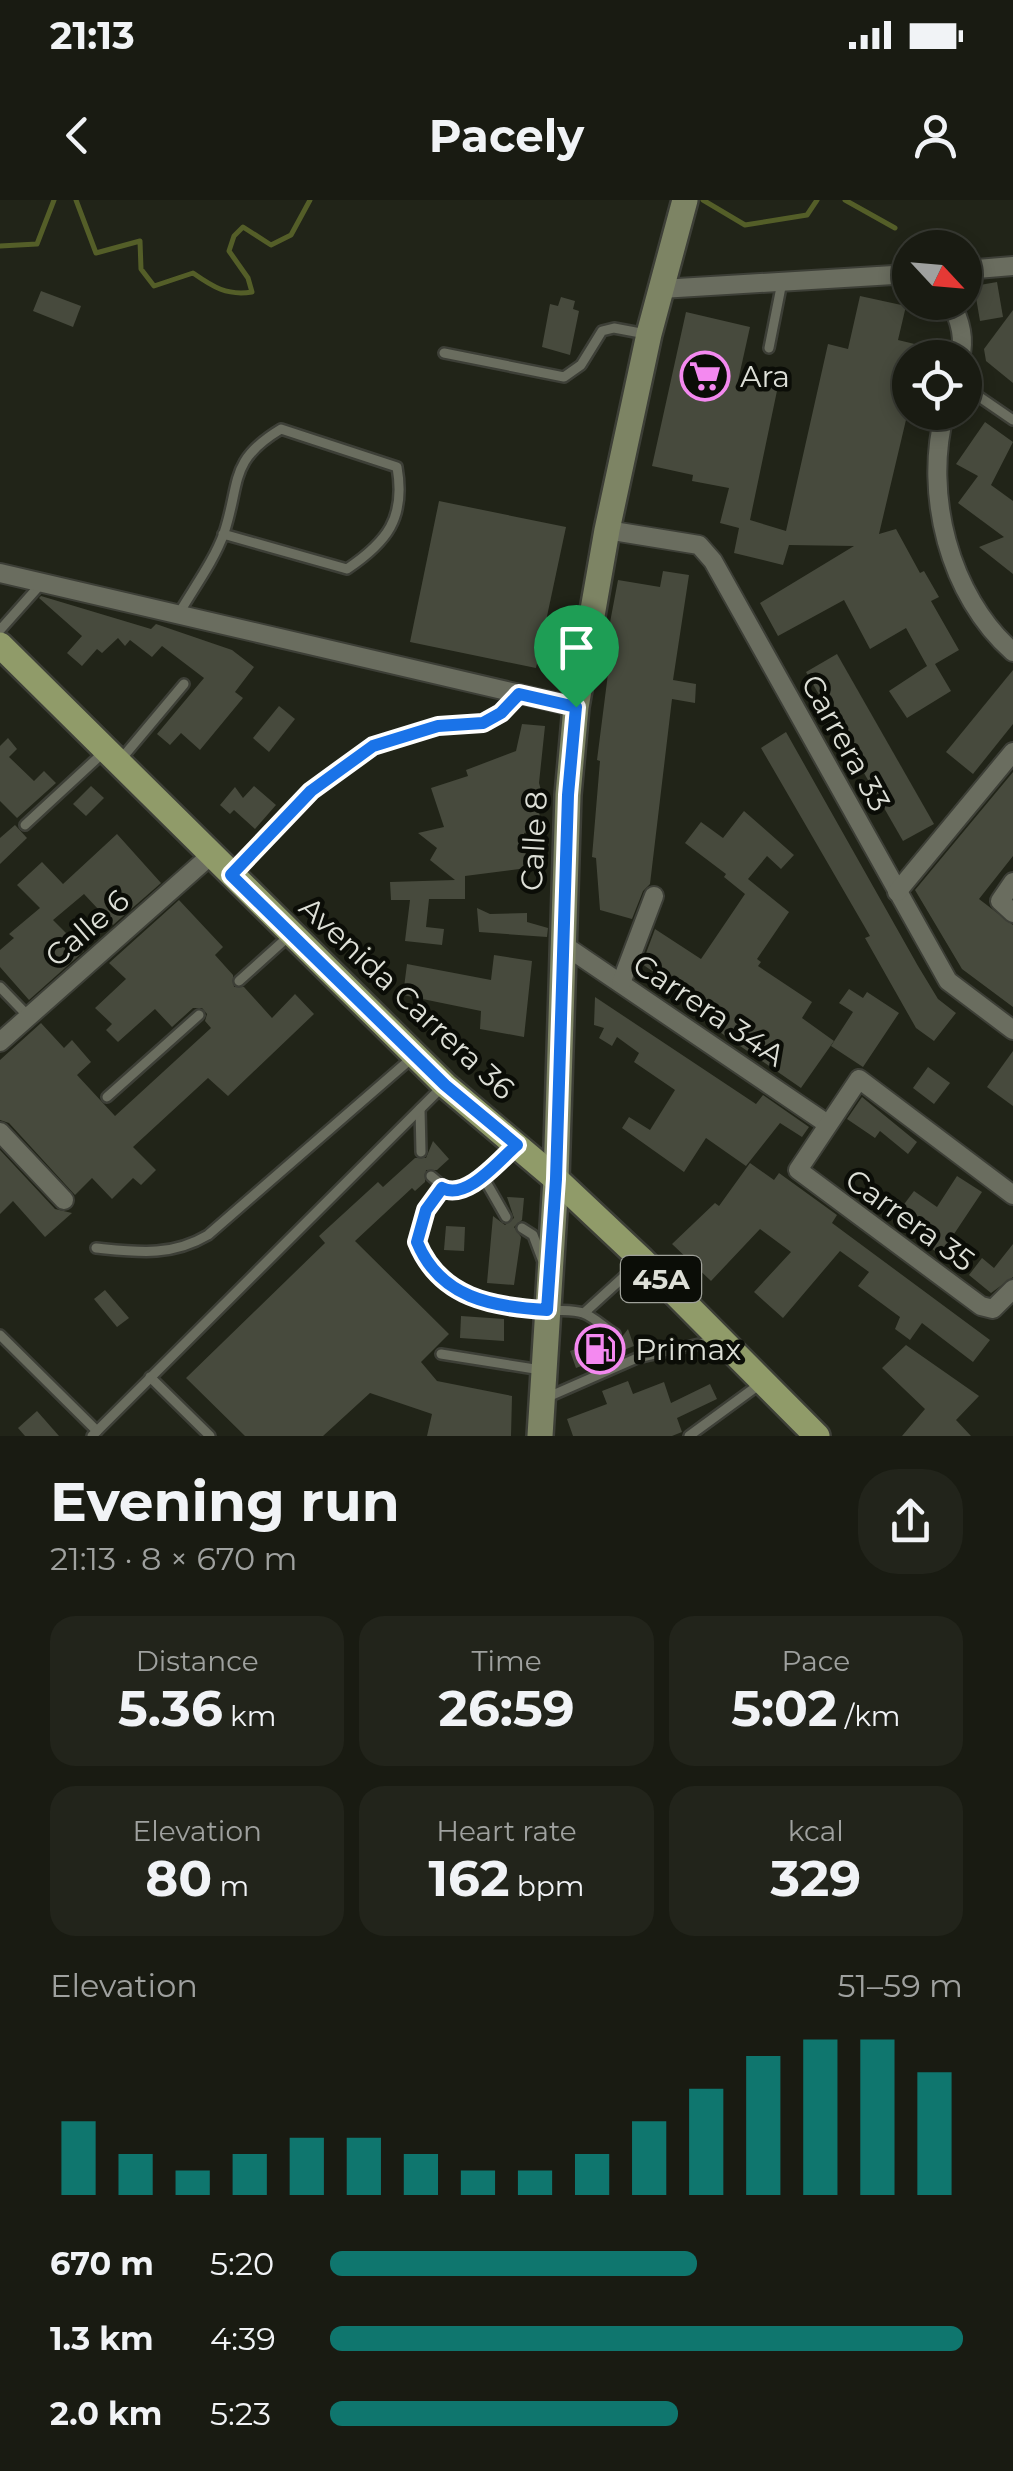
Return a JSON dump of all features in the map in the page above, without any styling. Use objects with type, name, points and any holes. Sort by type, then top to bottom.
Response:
[{"type":"main road","name":"Calle 8","points":[[540,1436],[556,1179],[561,943],[576,707],[607,530],[649,334],[684,204]]},
{"type":"main road","name":"Avenida Carrera 36","points":[[0,645],[415,1056],[642,1260],[818,1436]]},
{"type":"street","points":[[982,269],[1013,266]]},
{"type":"street","points":[[661,289],[892,275]]},
{"type":"street","points":[[941,430],[939,488],[951,562],[976,606],[1013,652]]},
{"type":"street","name":"Carrera 33","points":[[607,530],[699,545],[714,561],[948,980],[1013,1030]]},
{"type":"street","points":[[0,573],[576,707]]},
{"type":"street","points":[[897,892],[1010,760]]},
{"type":"street","name":"Calle 6","points":[[0,1042],[212,855]]},
{"type":"street","points":[[1007,907],[1013,882]]},
{"type":"street","points":[[621,983],[654,896]]},
{"type":"street","name":"Carrera 34A","points":[[561,943],[826,1123]]},
{"type":"street","points":[[826,1123],[859,1079],[1013,1194]]},
{"type":"street","name":"Carrera 35","points":[[826,1123],[798,1170],[981,1306],[993,1310],[1013,1289]]},
{"type":"street","points":[[0,1132],[64,1200]]},
{"type":"lane","points":[[769,348],[782,282]]},
{"type":"lane","points":[[444,353],[564,378],[580,365],[602,332],[614,328],[649,334]]},
{"type":"lane","points":[[982,399],[1013,420]]},
{"type":"lane","points":[[178,614],[224,534],[234,483],[254,445],[281,429],[397,468],[401,492],[396,519],[378,548],[347,569],[224,534]]},
{"type":"lane","points":[[0,630],[42,582]]},
{"type":"lane","points":[[25,825],[113,755],[184,684]]},
{"type":"lane","points":[[231,875],[311,791],[373,746],[438,726],[483,723],[501,713],[519,694]]},
{"type":"lane","points":[[239,981],[291,934]]},
{"type":"lane","points":[[0,988],[29,1016]]},
{"type":"lane","points":[[106,1097],[200,1015]]},
{"type":"lane","points":[[96,1248],[166,1252],[187,1248],[208,1235],[415,1056]]},
{"type":"lane","points":[[0,1334],[94,1434],[445,1085]]},
{"type":"lane","points":[[420,1109],[422,1152]]},
{"type":"lane","points":[[432,1176],[450,1192],[464,1190],[517,1145]]},
{"type":"lane","points":[[482,1175],[506,1217]]},
{"type":"lane","points":[[442,1188],[426,1210],[417,1242],[438,1276],[462,1294],[485,1304],[584,1313],[616,1334]]},
{"type":"lane","points":[[522,1228],[534,1235],[548,1281]]},
{"type":"lane","points":[[584,1313],[642,1260]]},
{"type":"lane","points":[[542,1399],[637,1358],[720,1339]]},
{"type":"lane","points":[[630,1348],[637,1358]]},
{"type":"lane","points":[[441,1354],[544,1370]]},
{"type":"lane","points":[[150,1378],[210,1436]]},
{"type":"lane","points":[[689,1436],[762,1382]]},
{"type":"building","points":[[997,282],[1003,317],[980,321],[982,285]]},
{"type":"building","points":[[41,291],[81,306],[73,327],[33,311]]},
{"type":"building","points":[[860,296],[892,303],[892,320],[903,320],[898,340],[892,340],[892,430],[904,430],[879,534],[896,529],[920,573],[924,571],[939,597],[931,601],[959,650],[935,664],[951,691],[907,718],[889,691],[927,666],[906,628],[870,649],[844,600],[778,636],[760,603],[854,546],[789,545],[783,565],[734,553],[739,528],[720,523],[729,488],[692,481],[693,475],[652,466],[686,312],[750,327],[738,381],[778,386],[750,520],[786,531],[828,344],[848,349]]},
{"type":"building","points":[[561,297],[575,301],[573,309],[579,311],[570,355],[542,347],[550,304],[558,306]]},
{"type":"building","points":[[1013,310],[1013,383],[986,361],[984,349]]},
{"type":"building","points":[[985,422],[1013,442],[991,485],[1013,501],[1013,574],[979,547],[1004,537],[958,503],[978,476],[956,464]]},
{"type":"building","points":[[439,501],[566,527],[536,668],[410,642]]},
{"type":"building","points":[[663,571],[689,575],[673,680],[696,684],[695,703],[672,699],[650,884],[643,891],[632,919],[600,910],[596,858],[592,857],[600,761],[597,760],[611,650],[605,649],[618,580],[660,587]]},
{"type":"building","points":[[41,596],[151,629],[156,624],[232,650],[254,667],[235,692],[243,698],[200,750],[181,733],[170,745],[157,734],[204,678],[162,646],[152,657],[130,640],[125,646],[118,638],[102,653],[97,649],[82,666],[67,653],[82,636]]},
{"type":"building","points":[[837,654],[934,824],[903,841],[806,672]]},
{"type":"building","points":[[1013,670],[1013,724],[973,774],[946,752]]},
{"type":"building","points":[[279,706],[295,719],[269,752],[253,738]]},
{"type":"building","points":[[522,724],[545,726],[539,783],[542,794],[535,796],[543,829],[524,833],[527,868],[465,876],[465,899],[429,899],[426,927],[444,929],[442,945],[405,941],[410,900],[391,900],[390,882],[455,880],[430,860],[437,848],[418,833],[444,827],[431,788],[468,776],[466,770],[516,751]]},
{"type":"building","points":[[786,732],[918,966],[938,999],[956,1013],[934,1041],[916,1028],[865,938],[870,936],[761,748]]},
{"type":"building","points":[[8,738],[17,749],[9,757],[34,781],[44,771],[56,783],[17,818],[0,801],[0,746]]},
{"type":"building","points":[[1013,772],[1013,856],[979,899],[1013,925],[1013,1007],[962,969],[915,890]]},
{"type":"building","points":[[91,786],[104,798],[86,816],[73,804]]},
{"type":"building","points":[[254,786],[276,805],[255,829],[234,810],[230,814],[220,805],[235,787],[243,798]]},
{"type":"building","points":[[744,811],[794,855],[781,869],[767,856],[748,879],[789,912],[757,959],[761,962],[758,966],[812,1002],[802,1018],[834,1041],[801,1088],[714,1028],[721,1018],[642,964],[655,929],[701,959],[745,894],[685,843],[701,822],[723,838]]},
{"type":"building","points":[[15,825],[27,838],[0,864],[0,838]]},
{"type":"building","points":[[117,834],[161,883],[113,925],[84,894],[53,920],[84,951],[29,1000],[0,967],[0,950],[14,938],[9,934],[40,908],[17,885],[42,862],[63,884]]},
{"type":"building","points":[[179,900],[223,947],[215,955],[233,975],[234,987],[244,987],[272,1018],[295,994],[314,1014],[228,1096],[208,1078],[133,1147],[156,1170],[141,1185],[133,1178],[112,1199],[92,1178],[75,1195],[9,1123],[0,1120],[0,1060],[41,1023],[64,1048],[72,1040],[91,1062],[77,1075],[115,1116],[211,1028],[202,1008],[193,1008],[172,1027],[155,1009],[118,1042],[106,1030],[112,1024],[95,1008],[126,979],[109,963]]},
{"type":"building","points":[[477,908],[490,914],[527,913],[527,922],[548,928],[547,937],[479,932]]},
{"type":"building","points":[[494,955],[532,961],[524,1037],[480,1029],[481,1011],[403,995],[407,964],[491,980]]},
{"type":"building","points":[[849,989],[863,998],[867,992],[899,1013],[863,1067],[831,1046],[853,1012],[839,1003]]},
{"type":"building","points":[[595,997],[756,1104],[763,1095],[809,1127],[802,1137],[780,1123],[746,1166],[706,1138],[684,1172],[622,1128],[629,1117],[650,1130],[675,1090],[634,1062],[639,1053],[617,1037],[612,1046],[599,1038],[604,1028],[594,1025]]},
{"type":"building","points":[[1013,1051],[1013,1106],[987,1087]]},
{"type":"building","points":[[928,1067],[950,1083],[934,1104],[913,1088]]},
{"type":"building","points":[[862,1097],[917,1142],[908,1154],[880,1131],[875,1138],[847,1119]]},
{"type":"building","points":[[433,1141],[449,1159],[437,1170],[426,1170],[425,1182],[415,1191],[412,1188],[355,1241],[449,1334],[421,1362],[437,1381],[512,1396],[511,1436],[427,1436],[432,1414],[370,1393],[323,1436],[245,1436],[186,1378],[325,1243],[319,1236],[378,1182],[383,1187],[415,1158],[426,1158]]},
{"type":"building","points":[[0,1150],[55,1209],[72,1213],[45,1237],[13,1201],[0,1214]]},
{"type":"building","points":[[750,1163],[774,1180],[779,1173],[837,1215],[832,1223],[990,1340],[973,1362],[922,1323],[910,1340],[895,1329],[900,1317],[858,1286],[869,1272],[840,1251],[783,1318],[754,1292],[791,1252],[760,1229],[711,1281],[672,1244],[715,1203],[719,1206]]},
{"type":"building","points":[[957,1176],[982,1192],[940,1255],[893,1219],[914,1191],[937,1207]]},
{"type":"building","points":[[507,1197],[524,1198],[522,1220],[514,1227],[521,1237],[514,1285],[487,1283],[493,1216],[505,1225],[514,1218]]},
{"type":"building","points":[[446,1226],[465,1227],[464,1251],[444,1250]]},
{"type":"building","points":[[1013,1244],[1013,1277],[991,1293],[969,1275],[982,1258],[994,1268]]},
{"type":"building","points":[[105,1290],[129,1318],[117,1327],[94,1299]]},
{"type":"building","points":[[461,1316],[504,1319],[504,1341],[460,1338]]},
{"type":"building","name":"Primax","points":[[628,1329],[634,1346],[576,1368],[570,1351],[606,1338],[618,1342]]},
{"type":"building","points":[[906,1345],[979,1396],[956,1420],[971,1436],[902,1436],[925,1409],[882,1368]]},
{"type":"building","points":[[628,1381],[633,1394],[664,1382],[671,1403],[710,1384],[717,1399],[677,1418],[682,1432],[672,1436],[573,1436],[567,1419],[607,1404],[602,1391]]},
{"type":"building","points":[[37,1411],[59,1436],[25,1436],[18,1428]]},
{"type":"waterway","points":[[0,246],[37,244],[54,200]]},
{"type":"waterway","points":[[76,200],[96,253],[140,241],[141,269],[154,286],[193,273],[235,293],[252,292],[248,278],[229,251],[234,236],[243,227],[271,245],[291,235],[310,200]]},
{"type":"waterway","points":[[703,200],[745,225],[807,215],[817,200]]},
{"type":"waterway","points":[[845,200],[895,228]]},
{"type":"place","name":"Ara","points":[[705,376]]},
{"type":"place","name":"Primax","points":[[600,1349]]},
{"type":"route","points":[[519,694],[576,707],[568,795],[556,1179],[547,1310],[485,1304],[462,1294],[438,1276],[417,1242],[418,1228],[442,1188],[450,1192],[464,1190],[517,1145],[445,1085],[231,875],[311,791],[373,746],[438,726],[483,723],[501,713],[519,694]]}]
